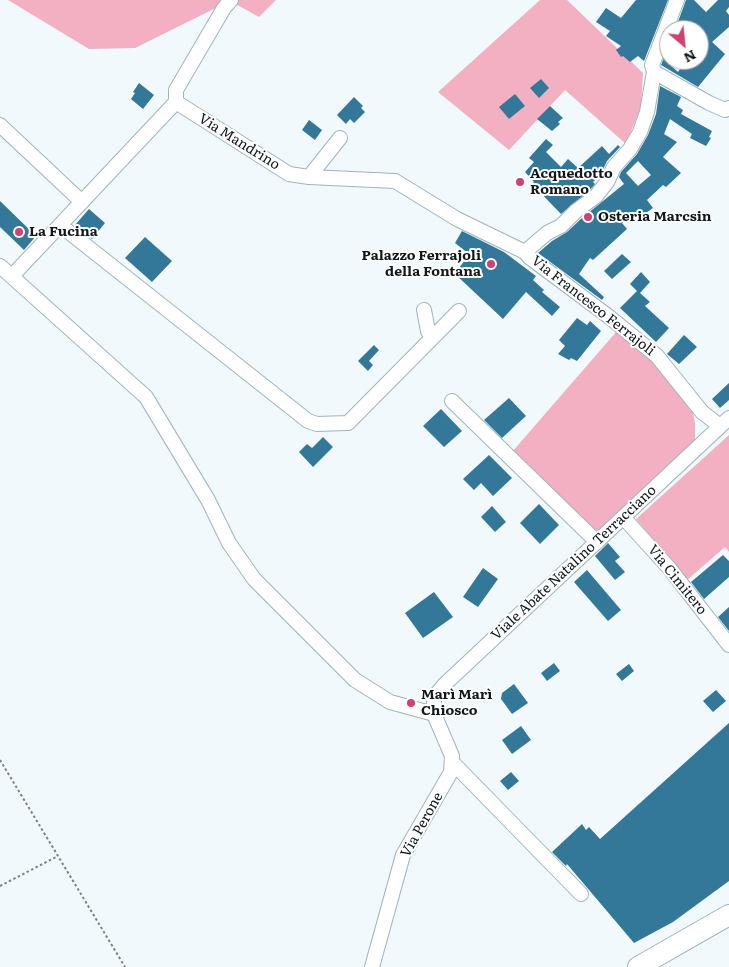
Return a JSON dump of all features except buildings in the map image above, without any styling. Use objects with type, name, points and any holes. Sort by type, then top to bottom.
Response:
[{"type":"highway","points":[[638,967],[729,915]]},
{"type":"highway","points":[[663,967],[729,930]]},
{"type":"street","points":[[6,276],[60,225],[176,102],[176,90],[224,8],[231,0]]},
{"type":"street","points":[[525,252],[548,233],[561,226],[576,211],[596,196],[607,182],[614,167],[630,149],[640,132],[647,112],[654,72],[652,65],[677,0]]},
{"type":"street","points":[[654,72],[709,103],[724,110],[729,108]]},
{"type":"street","name":"Via Mandrino","points":[[176,102],[290,174],[309,177],[395,181],[457,219],[525,252]]},
{"type":"street","points":[[0,125],[82,202]]},
{"type":"street","points":[[309,177],[340,138]]},
{"type":"street","points":[[60,225],[308,421],[317,424],[348,423],[459,311]]},
{"type":"street","name":"Via Francesco Ferrajoli","points":[[525,252],[657,356],[702,412],[724,422]]},
{"type":"street","points":[[0,266],[6,276],[146,397],[208,500],[229,543],[254,579],[355,680],[390,702],[434,714],[452,756],[452,762],[580,894]]},
{"type":"street","points":[[424,310],[428,331],[432,337]]},
{"type":"street","points":[[452,401],[597,542]]},
{"type":"street","name":"Viale Abate Natalino Terracciano","points":[[434,714],[434,697],[445,684],[724,422]]},
{"type":"street","name":"Via Cimitero","points":[[623,517],[670,568],[729,646]]},
{"type":"street","name":"Via Perone","points":[[372,967],[403,855],[451,772],[452,762]]},
{"type":"path","points":[[0,760],[125,967]]},
{"type":"path","points":[[0,886],[58,856]]},
{"type":"shaded area","points":[[8,0],[276,0],[259,17],[230,1],[135,48],[89,49]]},
{"type":"shaded area","points":[[540,0],[567,0],[643,73],[641,106],[626,144],[565,90],[509,150],[438,92]]},
{"type":"shaded area","points":[[617,331],[655,358],[692,408],[695,423],[695,439],[694,444],[596,535],[512,452]]},
{"type":"shaded area","points":[[729,435],[729,552],[725,547],[687,580],[636,519]]},
{"type":"place","name":"Acquedotto Romano","points":[[520,182]]},
{"type":"place","name":"Osteria Marcsin","points":[[588,217]]},
{"type":"place","name":"La Fucina","points":[[19,232]]},
{"type":"place","name":"Palazzo Ferrajoli della Fontana","points":[[491,264]]},
{"type":"place","name":"Marì Marì Chiosco","points":[[411,703]]}]
